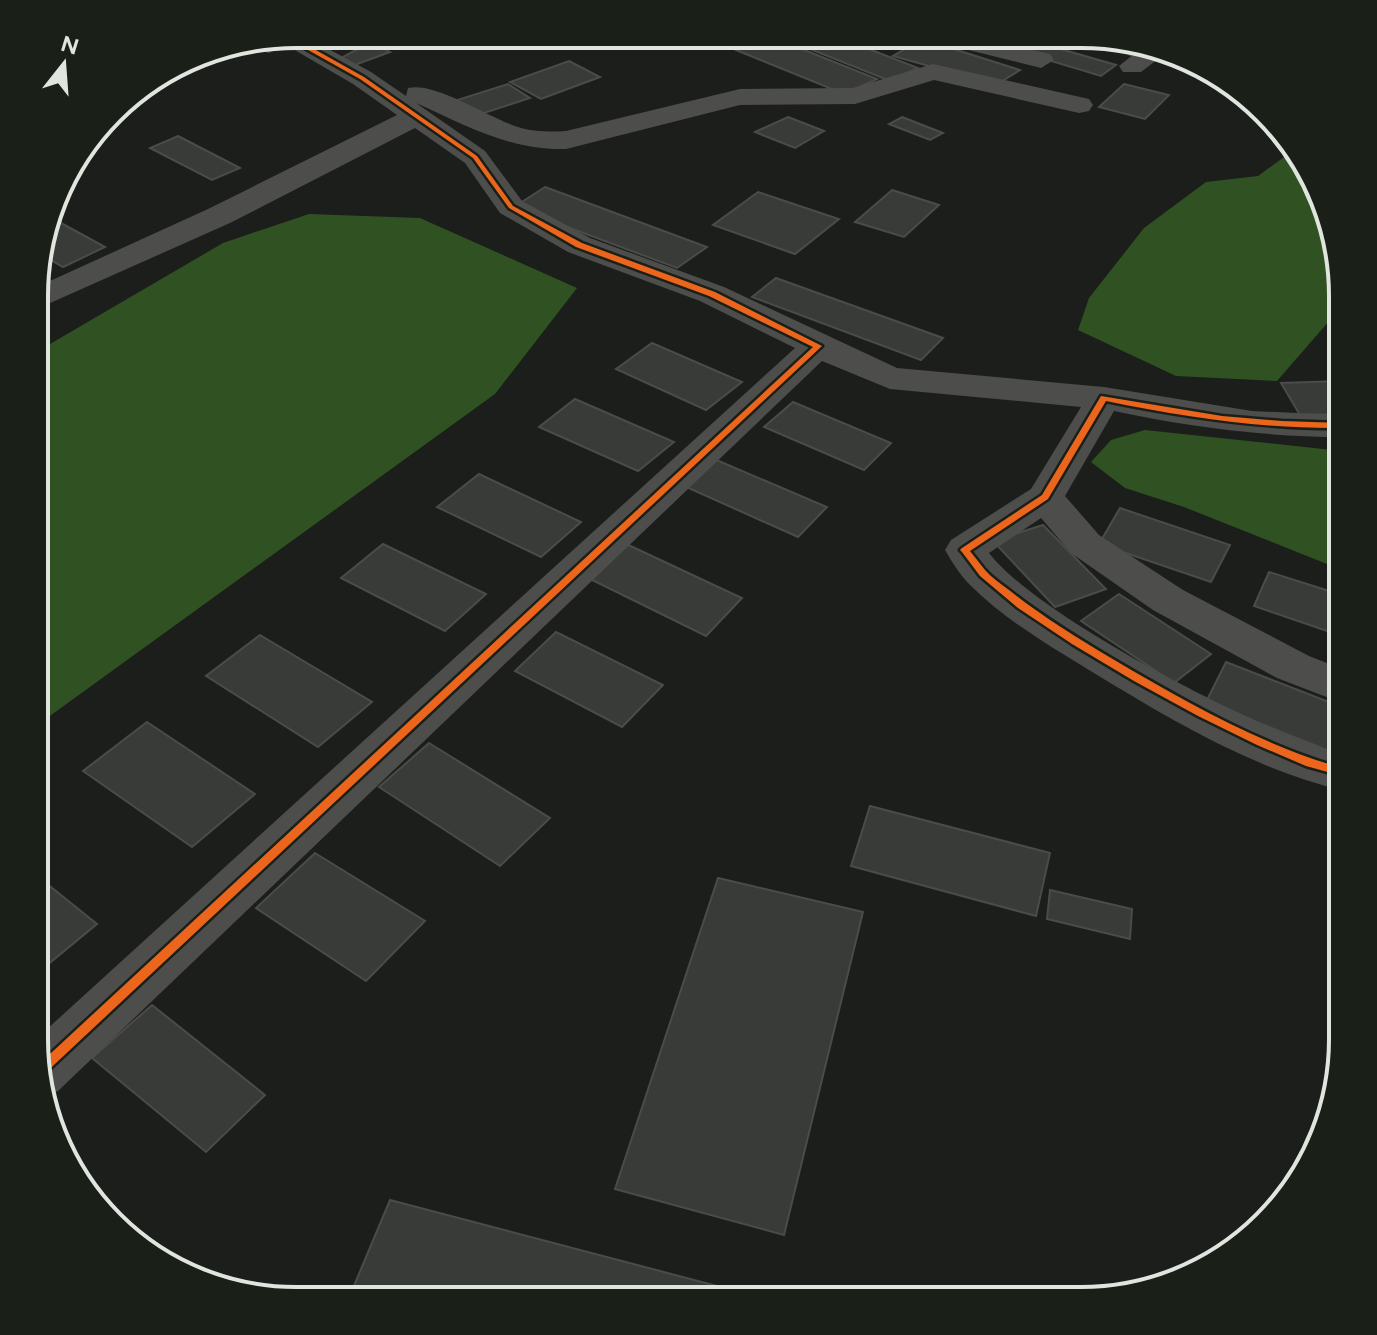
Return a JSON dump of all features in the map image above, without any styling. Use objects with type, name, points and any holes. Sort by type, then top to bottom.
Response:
[{"type":"street","points":[[991,48],[1041,60]]},
{"type":"street","points":[[321,49],[475,157],[511,207],[579,245],[712,294],[890,378],[1104,398],[1150,409],[1299,426],[1328,426]]},
{"type":"street","points":[[1132,66],[1146,56]]},
{"type":"street","points":[[362,78],[398,85],[501,129],[540,141],[566,140],[740,97],[770,94],[855,96],[933,72],[1079,105]]},
{"type":"street","points":[[48,294],[219,216],[418,115]]},
{"type":"street","points":[[51,267],[78,282]]},
{"type":"street","points":[[50,1062],[818,346]]},
{"type":"street","points":[[1104,398],[1045,497],[970,544],[965,550],[966,555],[1012,596],[1121,671],[1254,741],[1328,767]]},
{"type":"street","points":[[1045,497],[1085,544],[1168,600],[1293,667],[1328,681]]},
{"type":"shaded area","points":[[1285,156],[1316,216],[1328,280],[1328,322],[1277,381],[1176,376],[1078,330],[1089,298],[1144,228],[1206,182],[1258,176]]},
{"type":"shaded area","points":[[309,214],[420,218],[577,288],[495,394],[49,717],[48,345],[223,243]]},
{"type":"shaded area","points":[[1145,430],[1328,450],[1328,564],[1184,507],[1125,488],[1091,462],[1111,440]]},
{"type":"building","points":[[732,48],[800,48],[877,79],[844,94]]},
{"type":"building","points":[[808,48],[867,48],[918,68],[890,81]]},
{"type":"building","points":[[906,48],[951,48],[1020,70],[996,85],[893,56]]},
{"type":"building","points":[[1057,48],[1116,65],[1101,76],[1011,49]]},
{"type":"building","points":[[358,49],[384,49],[390,52],[352,66],[337,60]]},
{"type":"building","points":[[569,61],[600,77],[541,99],[510,82]]},
{"type":"building","points":[[508,84],[530,98],[475,116],[454,101]]},
{"type":"building","points":[[1124,84],[1169,95],[1145,119],[1099,107]]},
{"type":"building","points":[[788,117],[824,131],[795,148],[755,132]]},
{"type":"building","points":[[902,117],[943,133],[930,140],[889,124]]},
{"type":"building","points":[[178,136],[240,168],[212,180],[150,148]]},
{"type":"building","points":[[545,187],[707,247],[677,268],[514,207]]},
{"type":"building","points":[[892,190],[939,205],[904,237],[855,222]]},
{"type":"building","points":[[758,192],[839,219],[795,254],[713,225]]},
{"type":"building","points":[[59,222],[105,247],[63,267],[51,260]]},
{"type":"building","points":[[776,278],[943,338],[921,360],[752,297]]},
{"type":"building","points":[[652,343],[742,382],[706,410],[616,369]]},
{"type":"building","points":[[1328,381],[1328,414],[1300,415],[1281,383]]},
{"type":"building","points":[[575,399],[674,442],[638,471],[539,427]]},
{"type":"building","points":[[793,402],[891,443],[864,470],[764,427]]},
{"type":"building","points":[[714,459],[827,507],[798,537],[684,486]]},
{"type":"building","points":[[479,474],[581,522],[541,557],[437,507]]},
{"type":"building","points":[[1120,508],[1230,545],[1211,582],[1099,544]]},
{"type":"building","points":[[1043,525],[1106,589],[1055,607],[993,541]]},
{"type":"building","points":[[622,542],[742,598],[706,636],[584,576]]},
{"type":"building","points":[[383,544],[486,594],[445,631],[341,578]]},
{"type":"building","points":[[1269,572],[1328,591],[1328,631],[1254,606]]},
{"type":"building","points":[[1119,594],[1211,654],[1174,683],[1081,621]]},
{"type":"building","points":[[556,632],[663,685],[622,727],[515,671]]},
{"type":"building","points":[[260,635],[372,702],[318,747],[206,676]]},
{"type":"building","points":[[1226,662],[1328,702],[1327,750],[1206,702]]},
{"type":"building","points":[[147,722],[255,794],[192,847],[83,771]]},
{"type":"building","points":[[429,743],[550,818],[500,866],[379,787]]},
{"type":"building","points":[[870,806],[1050,853],[1036,916],[851,866]]},
{"type":"building","points":[[315,853],[425,921],[366,981],[256,908]]},
{"type":"building","points":[[718,878],[863,912],[784,1235],[615,1189]]},
{"type":"building","points":[[49,885],[97,924],[49,964]]},
{"type":"building","points":[[1050,890],[1132,909],[1130,939],[1047,919]]},
{"type":"building","points":[[152,1005],[265,1095],[206,1152],[92,1058]]},
{"type":"building","points":[[390,1200],[717,1286],[354,1286]]},
{"type":"cycle path","points":[[50,1062],[818,346],[712,294],[579,245],[511,207],[475,157],[362,78],[309,49]]},
{"type":"cycle path","points":[[1328,426],[1222,418],[1104,398],[1045,497],[965,550],[983,574],[1022,606],[1075,641],[1201,713],[1261,742],[1328,768]]}]
